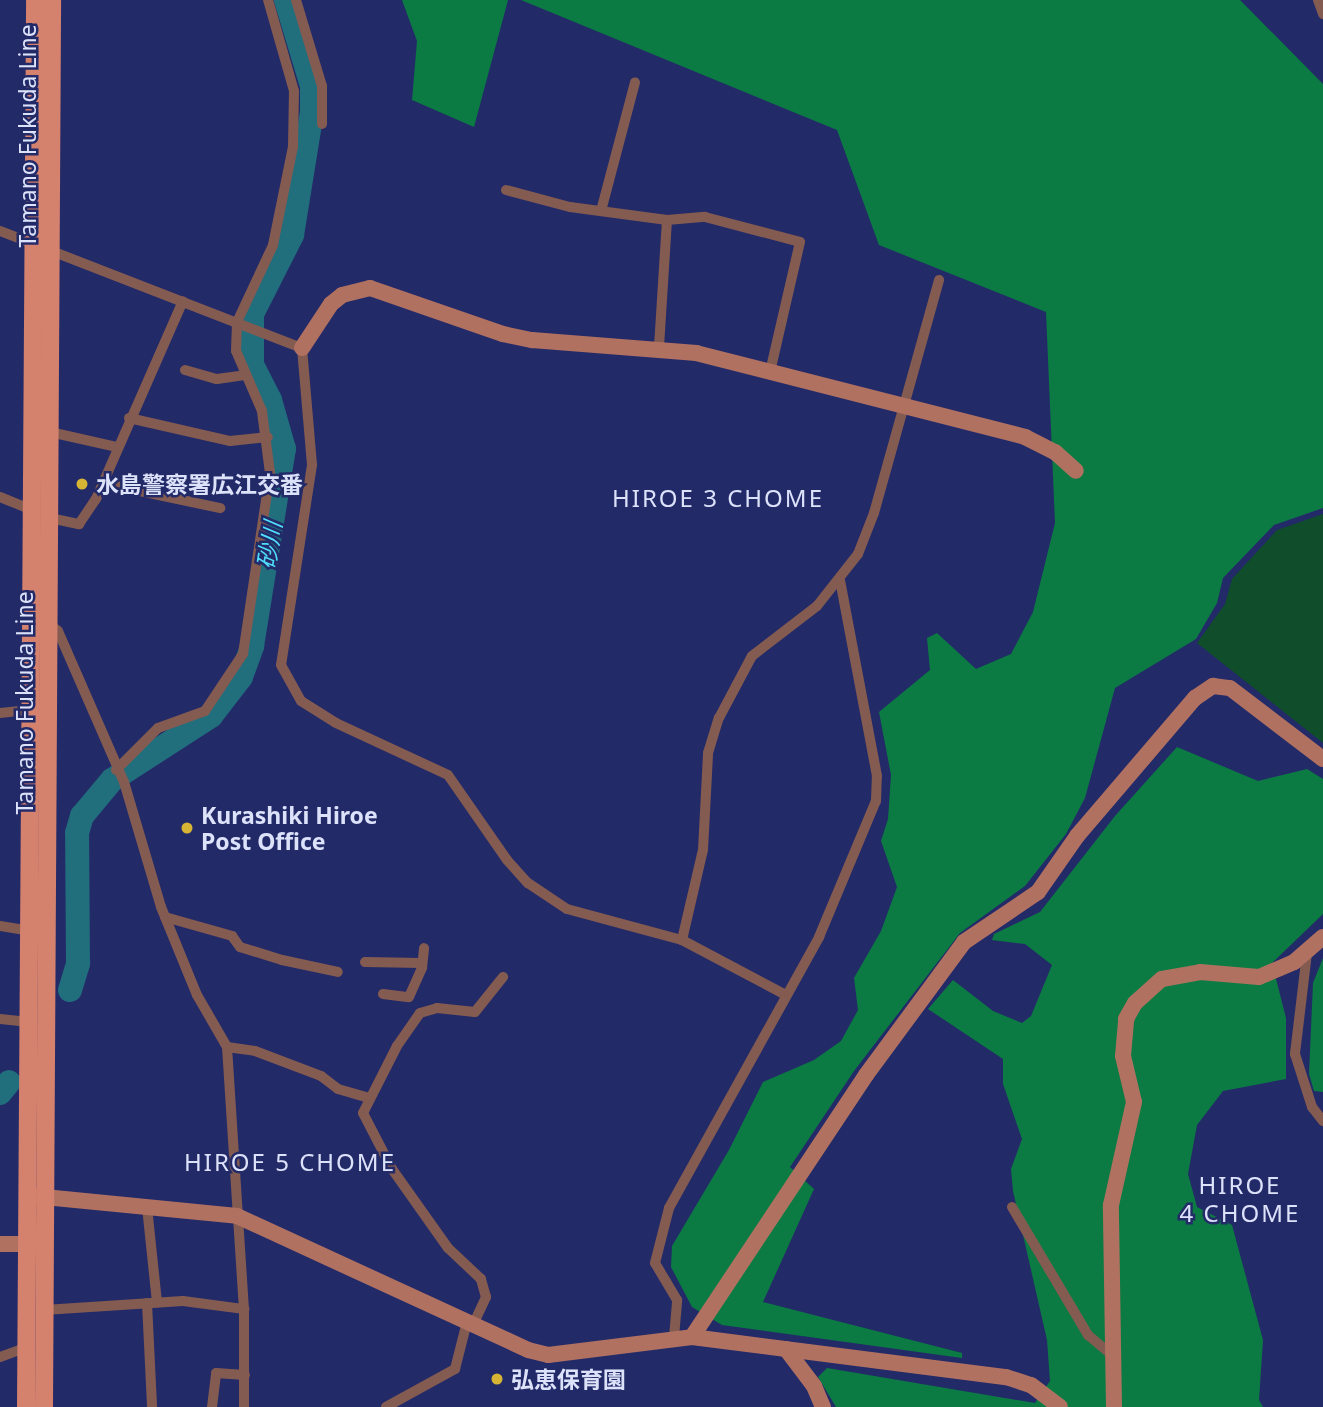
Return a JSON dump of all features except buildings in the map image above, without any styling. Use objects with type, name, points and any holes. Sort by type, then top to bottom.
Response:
[{"type":"main road","name":"Tamano Fukuda Line","points":[[35,0],[29,1022],[36,1196]]},
{"type":"main road","name":"Tamano Fukuda Line","points":[[26,1407],[27,1347],[36,1244],[50,518],[52,0]]},
{"type":"main road","name":"Tamano Fukuda Line","points":[[36,1244],[44,1310],[44,1407]]},
{"type":"street","points":[[116,770],[158,728],[205,711],[243,654],[270,473],[268,437],[262,411],[236,351],[237,322],[273,245],[293,147],[294,90],[268,0]]},
{"type":"street","points":[[296,0],[322,86],[322,124]]},
{"type":"street","points":[[1318,0],[1323,14]]},
{"type":"street","points":[[601,211],[635,82]]},
{"type":"street","points":[[506,190],[601,211],[667,220],[705,217],[800,242],[770,372]]},
{"type":"street","points":[[659,347],[667,220]]},
{"type":"street","points":[[0,231],[302,348]]},
{"type":"street","points":[[682,940],[703,850],[708,752],[719,718],[752,656],[817,606],[840,581],[858,554],[874,513],[939,280]]},
{"type":"street","points":[[786,995],[682,940],[567,909],[528,883],[507,860],[449,775],[318,713],[289,686],[281,665],[282,641],[312,465],[302,348],[331,304],[342,295],[370,288],[467,325],[532,340],[659,347],[904,406],[1041,443],[1076,471]]},
{"type":"street","points":[[50,518],[79,524],[102,483],[129,418],[144,396],[183,301]]},
{"type":"street","points":[[185,370],[216,379],[245,375]]},
{"type":"street","points":[[129,418],[230,441],[268,437]]},
{"type":"street","points":[[50,432],[117,447]]},
{"type":"street","points":[[102,483],[220,508]]},
{"type":"street","points":[[0,497],[33,510]]},
{"type":"street","points":[[674,1337],[677,1300],[655,1263],[657,1241],[701,1144],[720,1123],[819,937],[876,802],[877,776],[840,581]]},
{"type":"street","points":[[48,624],[58,631],[116,770],[124,782],[164,917],[197,995],[227,1047],[244,1309],[244,1407]]},
{"type":"street","points":[[692,1337],[866,1075],[964,943],[1038,892],[1077,836],[1195,698],[1213,686],[1230,688],[1323,759]]},
{"type":"street","points":[[0,713],[30,710]]},
{"type":"street","points":[[164,917],[232,936],[240,947],[271,957],[338,972]]},
{"type":"street","points":[[0,926],[30,931]]},
{"type":"street","points":[[1114,1407],[1111,1205],[1134,1102],[1123,1056],[1126,1019],[1135,1003],[1162,979],[1200,972],[1259,977],[1307,953],[1323,936]]},
{"type":"street","points":[[408,997],[424,948]]},
{"type":"street","points":[[1307,953],[1295,1054],[1311,1107],[1323,1121]]},
{"type":"street","points":[[365,962],[421,962]]},
{"type":"street","points":[[386,1407],[401,1405],[455,1369],[470,1324],[486,1297],[481,1279],[448,1248],[392,1169],[364,1119],[369,1098],[419,1015],[436,1008],[475,1013],[503,977]]},
{"type":"street","points":[[383,994],[408,997]]},
{"type":"street","points":[[408,997],[419,1015]]},
{"type":"street","points":[[0,1019],[29,1022]]},
{"type":"street","points":[[227,1047],[255,1051],[321,1076],[338,1089],[369,1098]]},
{"type":"street","points":[[36,1196],[237,1216],[470,1324],[548,1355],[674,1337],[692,1337],[1006,1377],[1031,1385],[1060,1407]]},
{"type":"street","points":[[147,1207],[152,1303],[152,1407]]},
{"type":"street","points":[[1012,1207],[1088,1335],[1115,1358]]},
{"type":"street","points":[[0,1244],[36,1244]]},
{"type":"street","points":[[44,1310],[183,1301],[244,1309]]},
{"type":"street","points":[[0,1357],[27,1347]]},
{"type":"street","points":[[786,1349],[814,1386],[823,1407]]},
{"type":"street","points":[[212,1407],[216,1373],[245,1375]]},
{"type":"green space","points":[[402,0],[508,0],[474,127],[412,100],[417,41]]},
{"type":"green space","points":[[521,0],[1240,0],[1323,84],[1323,508],[1274,525],[1223,578],[1217,603],[1196,639],[1115,688],[1085,798],[1066,834],[1025,886],[960,933],[854,1071],[790,1167],[814,1189],[763,1302],[962,1353],[962,1358],[722,1325],[692,1307],[671,1267],[672,1246],[729,1150],[763,1082],[814,1060],[841,1041],[858,1010],[854,978],[881,931],[897,887],[881,841],[888,819],[891,775],[879,712],[930,670],[927,638],[937,633],[976,669],[1011,654],[1033,612],[1055,523],[1046,312],[879,245],[837,130]]},
{"type":"green space","points":[[1323,514],[1323,743],[1197,643],[1225,604],[1232,579],[1277,530]]},
{"type":"green space","points":[[1177,747],[1258,781],[1307,769],[1323,779],[1323,914],[1272,963],[1286,1018],[1286,1079],[1223,1091],[1197,1125],[1188,1174],[1197,1207],[1232,1225],[1263,1340],[1259,1400],[1263,1407],[836,1407],[818,1377],[827,1368],[1035,1403],[1050,1381],[1047,1340],[1013,1191],[1011,1169],[1022,1139],[1003,1084],[1003,1059],[928,1009],[953,980],[993,1011],[1022,1023],[1031,1016],[1052,965],[1025,944],[992,940],[994,934],[1040,912],[1115,816]]},
{"type":"green space","points":[[1323,958],[1323,1092],[1314,1091],[1309,1074],[1313,983]]},
{"type":"waterway","name":"砂川","points":[[70,990],[78,963],[77,833],[82,816],[112,780],[211,716],[241,677],[252,646],[284,449],[270,400],[252,365],[252,314],[292,235],[312,112],[312,86],[286,0]]},
{"type":"waterway","name":"砂川","points":[[0,1093],[9,1082]]},
{"type":"place","name":"水島警察署広江交番","points":[[82,484]]},
{"type":"place","name":"Kurashiki Hiroe Post Office","points":[[187,828]]},
{"type":"place","name":"弘恵保育園","points":[[497,1379]]},
{"type":"district","name":"HIROE 3 CHOME","points":[[718,498]]},
{"type":"district","name":"HIROE 5 CHOME","points":[[290,1162]]},
{"type":"district","name":"HIROE 4 CHOME","points":[[1240,1199]]}]
